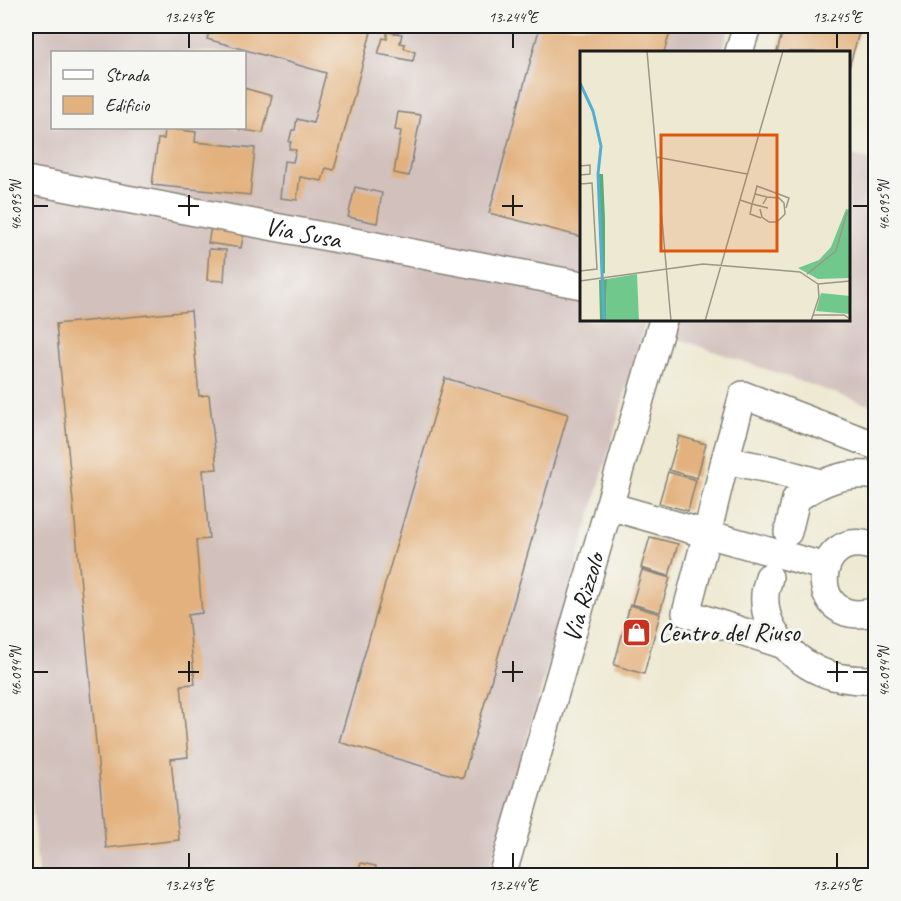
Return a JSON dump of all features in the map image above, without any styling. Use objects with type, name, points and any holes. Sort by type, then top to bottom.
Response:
[{"type":"street","points":[[740,51],[747,26]]},
{"type":"street","name":"Via Susa","points":[[26,180],[580,285]]},
{"type":"street","name":"Via Rizzolo","points":[[502,876],[663,321]]},
{"type":"street","points":[[787,646],[686,613],[743,395],[876,446]]},
{"type":"street","points":[[725,460],[774,470],[820,483]]},
{"type":"street","points":[[788,532],[796,499],[820,483],[851,476],[876,476]]},
{"type":"street","points":[[609,506],[826,567]]},
{"type":"street","points":[[876,548],[866,544],[843,547],[833,554],[823,577],[824,589],[839,609],[851,614],[876,611]]},
{"type":"street","points":[[769,577],[764,596],[767,617],[778,637],[793,654],[811,667],[832,676],[855,680],[876,680]]},
{"type":"shaded area","points":[[26,26],[730,26],[722,51],[580,51],[580,321],[646,321],[488,875],[38,875],[26,728]]},
{"type":"shaded area","points":[[850,154],[875,162],[875,407],[673,337],[678,321],[850,321]]},
{"type":"building","points":[[211,26],[347,26],[371,32],[334,170],[326,168],[322,181],[300,177],[297,200],[280,198],[284,161],[293,162],[296,150],[289,149],[291,142],[289,142],[297,119],[313,123],[326,73],[207,39]]},
{"type":"building","points":[[540,26],[672,26],[664,51],[580,51],[580,236],[489,213]]},
{"type":"building","points":[[784,26],[861,26],[850,64],[850,51],[777,51]]},
{"type":"building","points":[[387,32],[402,34],[400,43],[405,44],[404,48],[415,52],[413,61],[378,54],[383,38],[387,39]]},
{"type":"building","points":[[246,89],[272,96],[263,133],[237,129],[246,129]]},
{"type":"building","points":[[398,112],[421,115],[409,176],[394,173],[401,131],[395,130]]},
{"type":"building","points":[[165,129],[173,129],[196,132],[195,142],[255,148],[250,195],[152,185],[158,139],[164,139]]},
{"type":"building","points":[[355,187],[382,193],[377,223],[348,217]]},
{"type":"building","points":[[211,227],[244,233],[241,248],[208,243]]},
{"type":"building","points":[[209,249],[226,250],[224,281],[207,280]]},
{"type":"building","points":[[191,311],[199,396],[209,395],[217,469],[203,470],[209,539],[196,540],[202,613],[188,615],[195,684],[181,685],[188,757],[171,759],[179,840],[106,848],[56,324]]},
{"type":"building","points":[[445,378],[568,414],[463,778],[339,742]]},
{"type":"building","points":[[679,436],[706,444],[697,478],[669,470]]},
{"type":"building","points":[[668,472],[696,480],[688,511],[659,503]]},
{"type":"building","points":[[650,537],[678,544],[669,576],[641,568]]},
{"type":"building","points":[[642,570],[670,578],[660,612],[632,604]]},
{"type":"building","points":[[630,605],[660,614],[644,674],[614,665]]},
{"type":"building","points":[[361,863],[376,866],[374,876],[358,873]]},
{"type":"place","name":"Centro del Riuso","points":[[637,632]]}]
